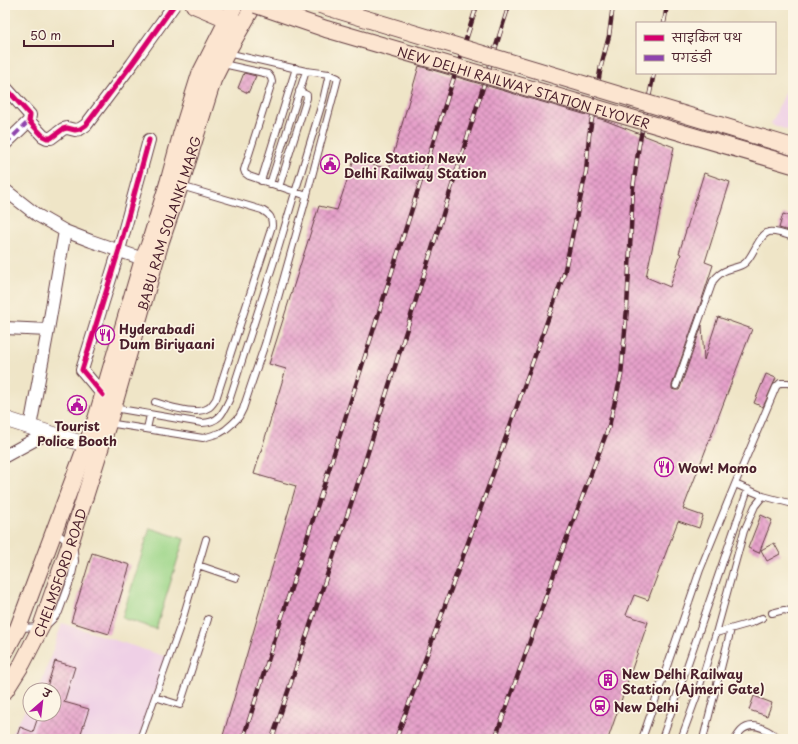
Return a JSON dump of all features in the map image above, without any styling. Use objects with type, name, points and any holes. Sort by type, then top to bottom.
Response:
[{"type":"main road","points":[[194,5],[235,22]]},
{"type":"main road","name":"BABU RAM SOLANKI MARG","points":[[94,447],[106,417],[220,55],[235,22],[235,5]]},
{"type":"main road","name":"BABU RAM SOLANKI MARG","points":[[235,22],[255,5]]},
{"type":"main road","name":"NEW DELHI RAILWAY STATION FLYOVER","points":[[255,5],[334,31],[793,165]]},
{"type":"main road","name":"NEW DELHI RAILWAY STATION FLYOVER","points":[[320,5],[793,147]]},
{"type":"main road","name":"BABU RAM SOLANKI MARG","points":[[106,417],[103,395],[200,74],[220,55]]},
{"type":"main road","name":"CHELMSFORD ROAD","points":[[5,652],[18,628],[54,531],[94,447]]},
{"type":"main road","name":"CHELMSFORD ROAD","points":[[5,691],[22,664],[41,627],[70,544],[94,447]]},
{"type":"street","points":[[29,121],[43,136],[47,138],[51,138],[63,128],[80,130],[86,125],[132,64],[174,5]]},
{"type":"street","points":[[5,87],[30,114],[29,121],[5,144]]},
{"type":"street","points":[[103,395],[82,370],[119,250],[149,140]]},
{"type":"street","points":[[5,190],[37,215],[65,231],[143,259]]},
{"type":"street","points":[[30,427],[65,231]]},
{"type":"street","points":[[5,328],[48,330]]},
{"type":"street","points":[[5,419],[94,447]]},
{"type":"street","points":[[5,456],[49,432]]},
{"type":"lane","points":[[106,417],[147,429],[203,438],[220,433],[239,417],[265,344],[307,196],[338,78],[329,74],[220,55]]},
{"type":"lane","points":[[220,55],[268,74],[272,82],[244,170],[245,173],[261,181],[307,196]]},
{"type":"lane","points":[[261,181],[296,68]]},
{"type":"lane","points":[[270,184],[306,71]]},
{"type":"lane","points":[[106,417],[150,415],[211,423],[225,410],[278,249],[323,100],[329,74]]},
{"type":"lane","points":[[279,187],[307,98],[307,95],[299,91]]},
{"type":"lane","points":[[155,402],[197,412],[208,408],[216,399],[272,226],[272,219],[269,214],[262,210],[180,186]]},
{"type":"lane","points":[[676,386],[713,281],[720,273],[739,267],[745,263],[763,236],[769,232],[793,237]]},
{"type":"lane","points":[[642,739],[700,570],[734,484],[776,387],[780,382],[793,385]]},
{"type":"lane","points":[[147,429],[150,415]]},
{"type":"lane","points":[[734,484],[763,496],[793,504]]},
{"type":"lane","points":[[662,739],[748,490]]},
{"type":"lane","points":[[681,739],[696,698],[716,633],[744,531],[755,506],[763,496]]},
{"type":"lane","points":[[54,531],[70,544]]},
{"type":"lane","points":[[140,739],[182,620],[206,539]]},
{"type":"lane","points":[[198,565],[236,578]]},
{"type":"lane","points":[[772,613],[784,610],[793,612]]},
{"type":"lane","points":[[716,633],[751,623],[762,618]]},
{"type":"lane","points":[[155,697],[180,705],[208,619]]},
{"type":"lane","points":[[18,628],[41,627]]},
{"type":"lane","points":[[702,739],[730,629]]},
{"type":"lane","points":[[735,739],[741,731],[747,727],[758,726],[769,730],[780,739]]},
{"type":"shaded area","points":[[793,76],[793,132],[771,124]]},
{"type":"shaded area","points":[[62,623],[167,657],[139,739],[8,739],[22,715],[22,722],[62,722],[62,682],[42,682]]},
{"type":"green space","points":[[150,528],[184,539],[156,629],[122,618]]},
{"type":"building","points":[[419,66],[604,120],[674,147],[646,277],[670,287],[704,173],[730,182],[705,262],[713,265],[672,385],[672,389],[679,390],[702,325],[704,360],[718,317],[752,329],[683,509],[703,516],[699,528],[678,521],[648,600],[634,595],[626,615],[648,622],[608,739],[222,739],[296,486],[254,474],[286,369],[269,364],[319,206],[337,210],[354,160],[389,169]]},
{"type":"building","points":[[244,73],[256,76],[248,93],[238,88]]},
{"type":"building","points":[[783,214],[793,217],[793,232],[779,228]]},
{"type":"building","points":[[766,374],[776,378],[763,407],[754,403]]},
{"type":"building","points":[[73,398],[84,402],[80,413],[69,409]]},
{"type":"building","points":[[761,515],[772,520],[759,553],[748,548]]},
{"type":"building","points":[[774,543],[780,554],[767,561],[761,550]]},
{"type":"building","points":[[92,553],[130,565],[109,634],[71,622]]},
{"type":"building","points":[[55,661],[75,667],[64,702],[89,709],[79,739],[16,739],[20,727],[33,732],[36,722],[62,722],[62,682],[48,682]]},
{"type":"building","points":[[754,696],[772,703],[767,716],[749,710]]},
{"type":"railway","points":[[243,739],[477,5]]},
{"type":"railway","points":[[272,739],[362,471],[509,5]]},
{"type":"railway","points":[[396,739],[564,274],[586,172],[589,136],[601,66],[609,36],[613,5]]},
{"type":"railway","points":[[664,22],[667,5]]},
{"type":"railway","points":[[495,739],[565,543],[609,426],[621,376],[627,308],[633,188],[639,145],[654,74]]},
{"type":"marked path","points":[[5,144],[29,121]]},
{"type":"cycle path","points":[[5,87],[30,115],[29,121],[43,136],[51,138],[63,129],[80,129],[86,125],[174,5]]},
{"type":"cycle path","points":[[103,395],[82,370],[119,250],[149,140]]},
{"type":"place","name":"Police Station New Delhi Railway Station","points":[[330,164]]},
{"type":"place","name":"Hyderabadi Dum Biriyaani","points":[[105,335]]},
{"type":"place","name":"Tourist Police Booth","points":[[77,405]]},
{"type":"place","name":"Wow! Momo","points":[[664,467]]},
{"type":"place","name":"New Delhi Railway Station (Ajmeri Gate)","points":[[608,680]]},
{"type":"place","name":"New Delhi","points":[[600,706]]}]
